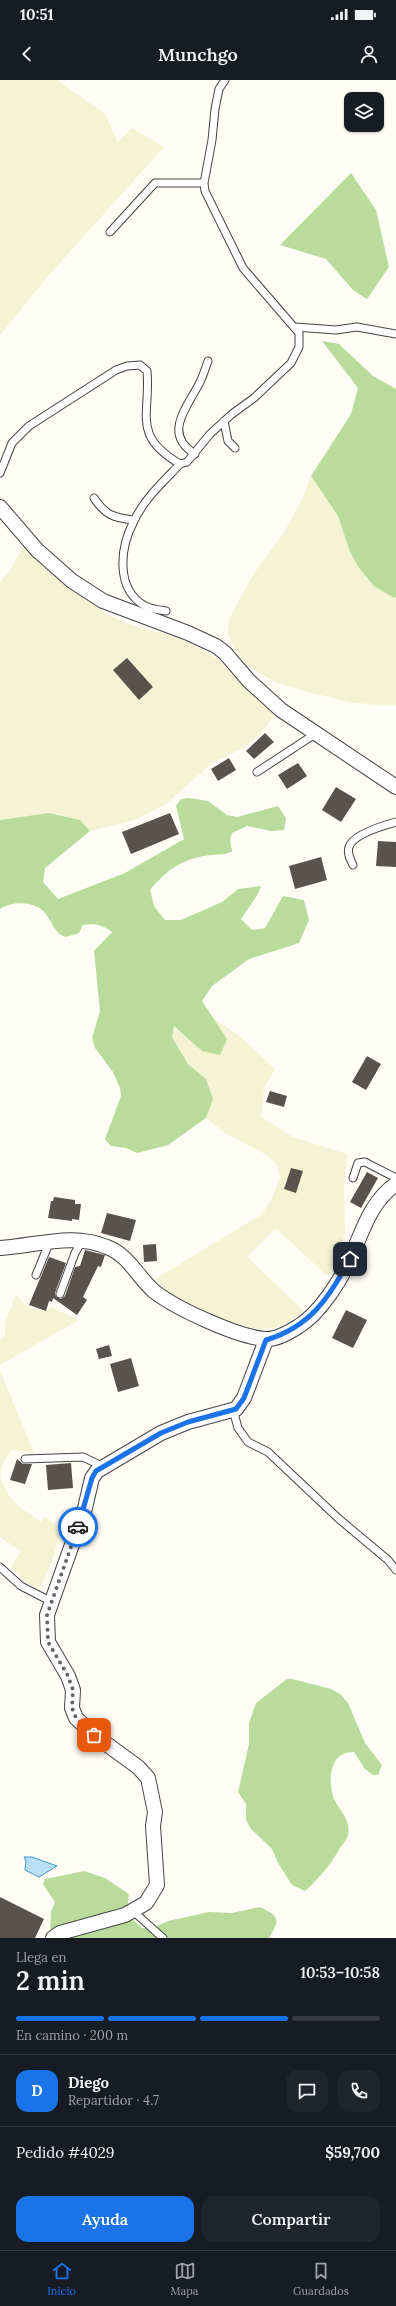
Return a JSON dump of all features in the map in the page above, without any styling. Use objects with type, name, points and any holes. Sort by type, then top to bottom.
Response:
[{"type":"street","points":[[0,507],[37,550],[72,582],[103,601],[188,633],[216,646],[225,653],[249,681],[276,706],[315,734],[396,787]]},
{"type":"street","points":[[0,1248],[50,1241],[84,1240],[108,1247],[121,1254],[132,1264],[154,1291],[166,1300],[211,1324],[266,1340],[284,1334],[300,1326],[329,1295],[350,1259],[372,1210],[379,1199],[396,1184]]},
{"type":"street","points":[[53,1938],[60,1933],[125,1915],[133,1911],[146,1903],[157,1885],[153,1826],[154,1812],[148,1778],[138,1767],[94,1735],[76,1718],[72,1708],[73,1690],[68,1676],[48,1642],[47,1615],[85,1508],[92,1478],[96,1471],[161,1433],[188,1422],[236,1409],[244,1398],[266,1340]]},
{"type":"lane","points":[[166,611],[146,607],[133,598],[126,584],[122,564],[126,540],[134,520],[145,502],[180,464],[188,462],[210,434],[254,398],[291,363],[299,347],[299,333],[243,268],[205,191],[204,183],[212,140],[214,109],[219,90],[225,80]]},
{"type":"lane","points":[[110,232],[155,184],[204,183]]},
{"type":"lane","points":[[295,327],[336,330],[356,327],[396,334]]},
{"type":"lane","points":[[195,454],[184,447],[178,437],[179,423],[188,401],[200,384],[208,361]]},
{"type":"lane","points":[[0,468],[12,443],[29,426],[53,412],[105,375],[127,366],[140,366],[147,371],[145,418],[149,433],[160,449],[180,464]]},
{"type":"lane","points":[[224,421],[228,441],[235,448]]},
{"type":"lane","points":[[94,498],[102,510],[113,516],[134,520]]},
{"type":"lane","points":[[257,772],[315,734]]},
{"type":"lane","points":[[353,865],[349,857],[349,847],[353,841],[380,827],[396,822]]},
{"type":"lane","points":[[353,1178],[354,1169],[358,1163],[365,1162],[396,1178]]},
{"type":"lane","points":[[60,1294],[77,1248],[84,1240]]},
{"type":"lane","points":[[36,1275],[50,1241]]},
{"type":"lane","points":[[236,1409],[235,1417],[238,1428],[248,1442],[268,1452],[339,1519],[388,1560],[396,1570]]},
{"type":"lane","points":[[25,1459],[83,1456],[104,1467]]},
{"type":"lane","points":[[0,1567],[21,1586],[52,1602]]},
{"type":"lane","points":[[133,1911],[162,1938]]},
{"type":"shaded area","points":[[0,80],[57,80],[105,114],[118,142],[132,128],[164,147],[49,275],[0,335]]},
{"type":"shaded area","points":[[311,476],[338,516],[350,552],[393,598],[396,597],[396,705],[377,705],[349,702],[296,689],[275,682],[248,666],[234,648],[228,633],[229,619],[254,573],[283,534],[301,502]]},
{"type":"shaded area","points":[[23,546],[82,596],[108,615],[133,626],[168,635],[190,643],[218,659],[237,679],[276,714],[260,734],[245,747],[211,764],[166,804],[135,820],[90,831],[80,820],[49,813],[0,820],[0,582],[10,571]]},
{"type":"shaded area","points":[[210,1016],[241,1037],[275,1069],[264,1088],[261,1117],[293,1137],[347,1154],[344,1189],[345,1233],[335,1264],[327,1276],[276,1228],[247,1257],[304,1311],[289,1322],[275,1328],[257,1329],[231,1322],[174,1297],[155,1279],[261,1215],[272,1199],[280,1178],[276,1163],[265,1154],[225,1133],[206,1118],[213,1099],[206,1079],[188,1064],[172,1037],[174,1025],[202,1051],[227,1039]]},
{"type":"shaded area","points":[[16,1294],[26,1306],[47,1312],[50,1307],[79,1320],[0,1365],[0,1340],[5,1336],[5,1323]]},
{"type":"shaded area","points":[[0,1370],[34,1453],[11,1450],[3,1464],[0,1478]]},
{"type":"shaded area","points":[[0,1478],[8,1494],[18,1506],[41,1522],[45,1517],[62,1528],[51,1564],[39,1589],[25,1582],[11,1567],[21,1551],[0,1537]]},
{"type":"green space","points":[[351,173],[376,210],[389,267],[367,299],[353,290],[326,259],[280,245]]},
{"type":"green space","points":[[322,341],[339,344],[373,376],[396,389],[396,597],[394,598],[374,586],[359,568],[350,552],[338,516],[311,476],[351,414],[358,388]]},
{"type":"green space","points":[[189,798],[208,801],[227,815],[237,817],[278,806],[286,818],[284,830],[272,831],[247,826],[232,833],[230,840],[232,851],[229,853],[192,859],[170,870],[150,890],[154,906],[165,920],[181,920],[222,902],[238,889],[261,886],[258,894],[241,919],[252,930],[265,928],[283,896],[304,900],[309,920],[299,943],[249,959],[212,986],[202,1001],[227,1039],[220,1055],[202,1051],[174,1026],[172,1037],[188,1064],[206,1079],[213,1099],[206,1118],[168,1145],[137,1153],[126,1148],[111,1146],[105,1139],[121,1096],[120,1088],[113,1072],[95,1048],[92,1038],[100,1011],[94,951],[112,932],[102,926],[87,924],[83,925],[79,933],[66,937],[58,933],[40,908],[23,903],[5,906],[0,909],[0,820],[49,813],[80,820],[90,831],[45,868],[43,882],[58,899],[125,873],[184,839],[176,806],[181,799]]},
{"type":"green space","points":[[287,1679],[331,1689],[340,1694],[348,1703],[365,1743],[382,1765],[378,1775],[373,1775],[365,1769],[354,1752],[346,1753],[335,1761],[331,1774],[331,1789],[335,1801],[344,1814],[348,1824],[348,1835],[346,1841],[328,1866],[305,1891],[292,1885],[278,1863],[272,1849],[251,1829],[246,1820],[246,1804],[238,1792],[249,1744],[249,1723],[256,1703]]},
{"type":"green space","points":[[84,1871],[105,1878],[129,1894],[127,1911],[133,1920],[142,1928],[153,1928],[168,1921],[209,1912],[232,1913],[260,1907],[275,1916],[275,1927],[269,1938],[50,1938],[51,1912],[55,1902],[43,1884],[45,1879]]},
{"type":"water","points":[[24,1857],[32,1857],[57,1866],[39,1877],[25,1870],[26,1861]]},
{"type":"building","points":[[127,658],[153,687],[139,700],[113,670]]},
{"type":"building","points":[[265,733],[274,742],[254,759],[246,751]]},
{"type":"building","points":[[229,758],[236,770],[218,781],[211,769]]},
{"type":"building","points":[[298,763],[307,776],[287,789],[278,775]]},
{"type":"building","points":[[336,787],[356,799],[341,822],[322,810]]},
{"type":"building","points":[[170,813],[179,834],[131,854],[122,832]]},
{"type":"building","points":[[378,841],[396,842],[396,867],[376,866]]},
{"type":"building","points":[[321,857],[327,880],[295,889],[289,866]]},
{"type":"building","points":[[367,1056],[381,1064],[366,1090],[352,1082]]},
{"type":"building","points":[[270,1091],[287,1096],[284,1107],[266,1102]]},
{"type":"building","points":[[291,1168],[303,1171],[296,1193],[284,1189]]},
{"type":"building","points":[[367,1172],[378,1178],[361,1208],[350,1202]]},
{"type":"building","points":[[54,1197],[75,1200],[75,1204],[81,1204],[79,1220],[72,1219],[72,1221],[48,1218],[51,1201],[53,1201]]},
{"type":"building","points":[[107,1213],[136,1220],[130,1241],[101,1233]]},
{"type":"building","points":[[156,1244],[157,1261],[144,1262],[143,1245]]},
{"type":"building","points":[[85,1250],[105,1255],[101,1267],[98,1266],[83,1297],[87,1300],[77,1315],[53,1298],[52,1302],[49,1301],[46,1311],[29,1305],[49,1257],[66,1263],[55,1293],[56,1297],[61,1299],[65,1296],[75,1267],[80,1266]]},
{"type":"building","points":[[346,1310],[367,1320],[353,1348],[332,1338]]},
{"type":"building","points":[[109,1345],[112,1356],[99,1359],[96,1349]]},
{"type":"building","points":[[131,1358],[139,1386],[118,1392],[110,1364]]},
{"type":"building","points":[[17,1459],[23,1464],[32,1464],[25,1484],[10,1480]]},
{"type":"building","points":[[71,1463],[73,1488],[48,1490],[46,1465]]},
{"type":"building","points":[[0,1897],[44,1919],[35,1938],[0,1938]]},
{"type":"way so far","points":[[78,1527],[47,1615],[47,1630],[48,1642],[60,1666],[68,1676],[73,1690],[72,1708],[76,1718],[94,1735]]},
{"type":"route","points":[[78,1527],[85,1508],[92,1478],[96,1471],[130,1453],[161,1433],[188,1422],[236,1409],[244,1398],[246,1388],[266,1340],[284,1334],[300,1326],[329,1295],[350,1259]]}]
